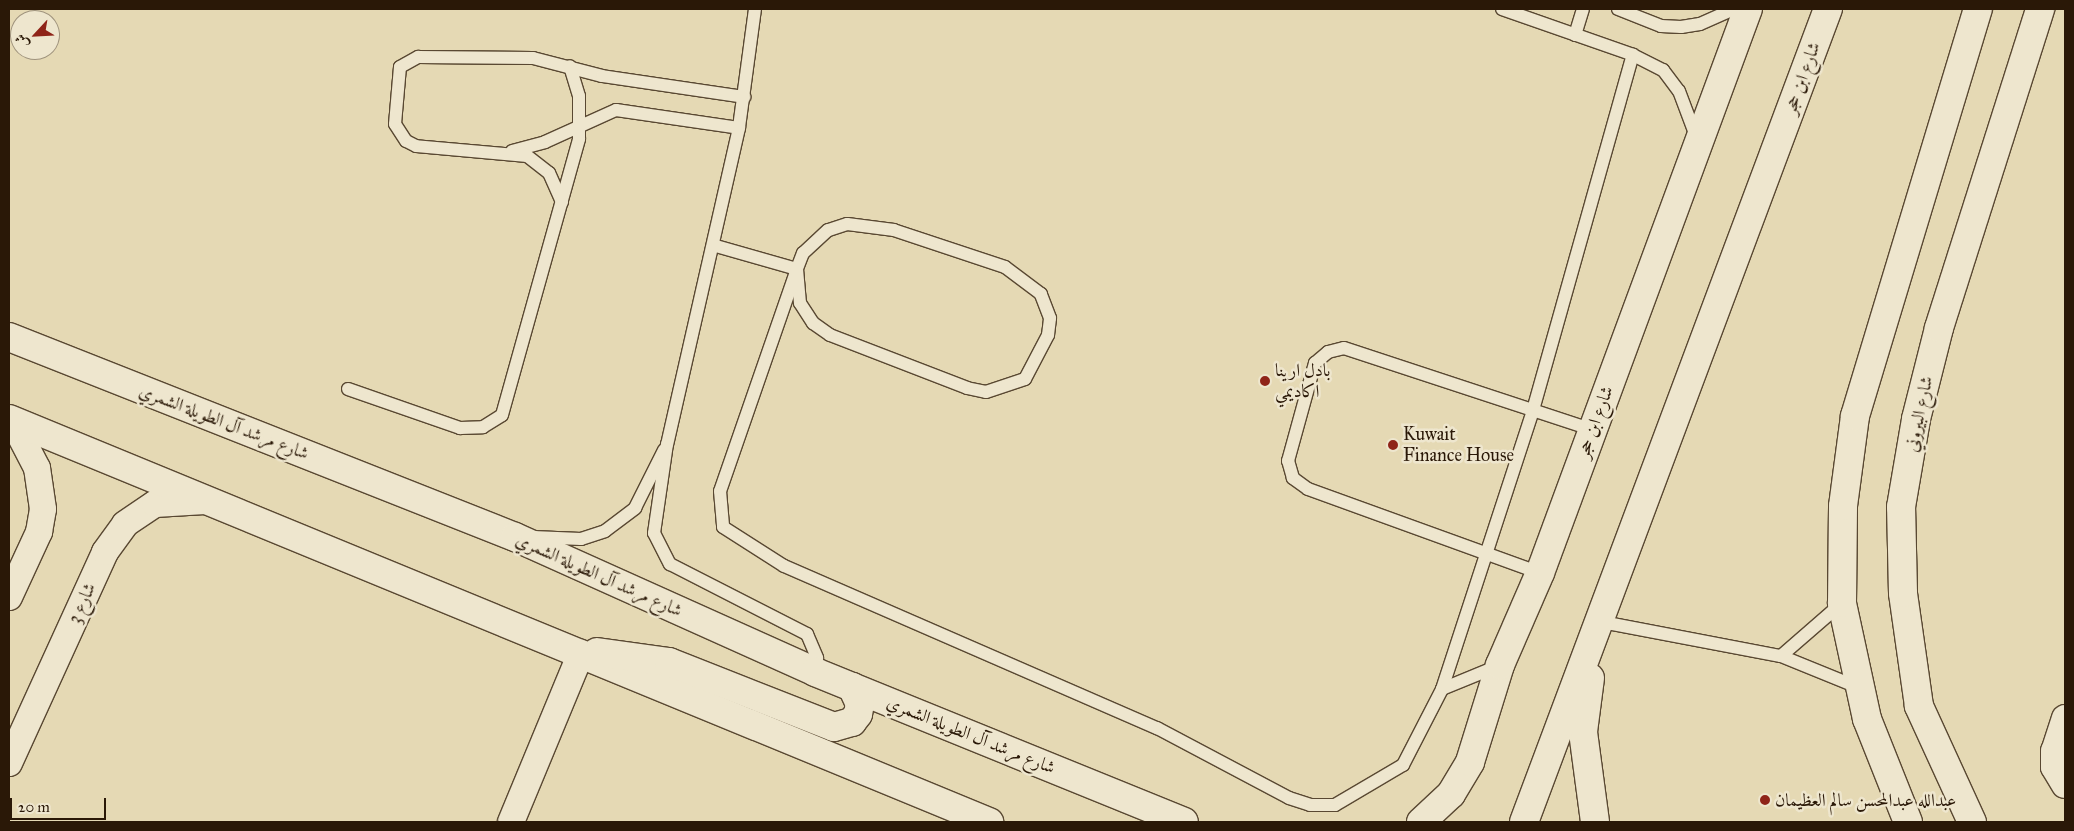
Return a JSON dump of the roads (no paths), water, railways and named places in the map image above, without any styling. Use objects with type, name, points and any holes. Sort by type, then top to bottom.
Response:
[{"type":"main road","name":"شارع ابن حجر","points":[[1421,822],[1451,794],[1470,762],[1500,665],[1540,573],[1748,9]]},
{"type":"main road","name":"شارع ابن حجر","points":[[1524,822],[1598,632],[1828,9]]},
{"type":"main road","points":[[1908,822],[1867,719],[1842,603],[1843,506],[1855,416],[1978,9]]},
{"type":"main road","name":"شارع البيروني","points":[[1972,822],[1919,706],[1903,593],[1901,507],[1916,419],[1939,328],[2040,9]]},
{"type":"main road","name":"شارع مرشد آل الطويلة الشمري","points":[[9,338],[514,536],[815,672],[1184,822]]},
{"type":"main road","points":[[10,419],[205,502],[581,653],[971,819]]},
{"type":"main road","points":[[1595,822],[1583,732],[1598,632]]},
{"type":"main road","points":[[581,653],[626,653],[669,662],[834,727],[852,722],[858,714],[860,704],[852,687]]},
{"type":"street","points":[[9,597],[39,532],[42,509],[36,468],[10,419]]},
{"type":"street","name":"شارع 3","points":[[9,763],[105,552],[125,524],[155,504],[205,502]]},
{"type":"street","points":[[511,822],[581,653]]},
{"type":"street","points":[[2065,718],[2054,751],[2054,767],[2065,785]]},
{"type":"lane","points":[[755,9],[739,128],[716,246],[667,444],[654,533],[661,553],[670,564],[807,634],[817,658],[815,672]]},
{"type":"lane","points":[[1502,9],[1633,55],[1663,70],[1673,81],[1698,142]]},
{"type":"lane","points":[[1575,35],[1583,9]]},
{"type":"lane","points":[[1618,9],[1661,26],[1681,27],[1734,9]]},
{"type":"lane","points":[[797,269],[800,303],[813,323],[830,335],[967,388],[986,392],[1025,379],[1048,334],[1047,306],[1031,284],[1006,267],[894,230],[847,224],[828,230],[803,253],[797,269],[720,491],[723,527],[746,546],[1157,728],[1310,806],[1335,805],[1359,795],[1404,765],[1442,689],[1533,410],[1633,55]]},
{"type":"lane","points":[[739,128],[630,109],[604,113],[545,142],[508,151],[416,146],[406,141],[395,124],[400,68],[413,58],[432,56],[532,58],[570,66],[602,76],[744,97]]},
{"type":"lane","points":[[348,389],[460,428],[483,427],[502,415],[562,202],[580,125],[579,96],[570,66]]},
{"type":"lane","points":[[508,151],[538,162],[549,172],[562,202]]},
{"type":"lane","points":[[716,246],[797,269]]},
{"type":"lane","points":[[1540,573],[1308,489],[1293,478],[1288,461],[1315,363],[1328,352],[1344,348],[1592,430]]},
{"type":"lane","points":[[514,536],[581,539],[605,531],[634,508],[667,444]]},
{"type":"lane","points":[[1781,656],[1842,603]]},
{"type":"lane","points":[[1598,632],[1781,656],[1860,688]]},
{"type":"lane","points":[[1442,689],[1500,665]]},
{"type":"place","name":"بادل ارينا اكاديمي","points":[[1265,381]]},
{"type":"place","name":"Kuwait Finance House","points":[[1393,445]]},
{"type":"place","name":"عبدالله عبدالمحسن سالم العظيمان","points":[[1765,800]]}]
